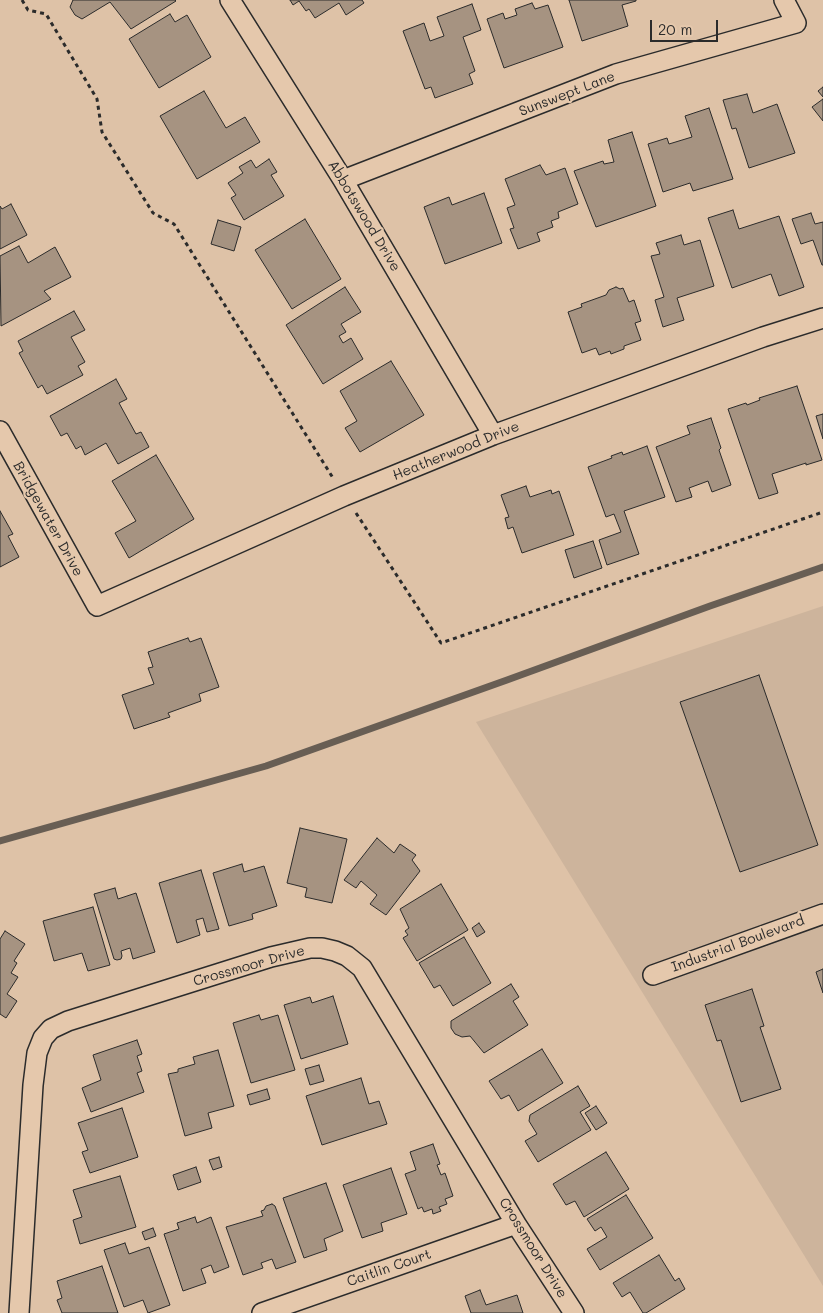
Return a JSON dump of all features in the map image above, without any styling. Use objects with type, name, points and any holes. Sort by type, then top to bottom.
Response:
[{"type":"street","name":"Abbotswood Drive","points":[[230,0],[344,180],[493,435]]},
{"type":"street","name":"Sunswept Lane","points":[[344,180],[616,74],[796,22],[784,0]]},
{"type":"street","name":"Heatherwood Drive","points":[[97,606],[344,496],[493,435],[763,337],[823,318]]},
{"type":"street","name":"Bridgewater Drive","points":[[0,431],[97,606]]},
{"type":"street","name":"Industrial Boulevard","points":[[653,975],[823,914]]},
{"type":"street","name":"Crossmoor Drive","points":[[19,1313],[33,1085],[37,1053],[43,1038],[51,1030],[68,1020],[270,957],[310,948],[335,950],[347,956],[362,968],[516,1224],[574,1313]]},
{"type":"street","name":"Caitlin Court","points":[[262,1313],[516,1224]]},
{"type":"path","points":[[22,0],[28,10],[46,14],[97,99],[102,132],[153,213],[174,224],[344,496],[441,644],[823,512]]},
{"type":"shaded area","points":[[823,606],[823,1286],[476,722]]},
{"type":"building","points":[[73,0],[176,1],[131,29],[110,2],[82,19],[75,15],[70,7]]},
{"type":"building","points":[[290,0],[362,0],[364,3],[346,15],[339,3],[315,18],[309,9],[306,11],[299,1],[293,5]]},
{"type":"building","points":[[569,0],[636,1],[622,5],[628,26],[582,41]]},
{"type":"building","points":[[532,3],[535,9],[548,5],[563,47],[504,68],[487,19],[503,13],[505,19],[517,15],[515,9]]},
{"type":"building","points":[[472,4],[481,30],[463,37],[475,71],[469,74],[473,84],[435,98],[431,87],[425,89],[403,31],[424,23],[430,41],[444,36],[437,17]]},
{"type":"building","points":[[170,14],[175,22],[187,15],[211,57],[159,88],[129,39]]},
{"type":"building","points":[[823,87],[823,97],[818,91]]},
{"type":"building","points":[[204,91],[226,128],[245,117],[260,142],[197,179],[160,116]]},
{"type":"building","points":[[747,94],[753,113],[777,104],[795,153],[749,168],[736,128],[732,129],[723,100]]},
{"type":"building","points":[[823,99],[823,121],[812,107]]},
{"type":"building","points":[[709,108],[733,179],[693,191],[690,183],[663,192],[648,144],[667,138],[669,144],[692,137],[685,116]]},
{"type":"building","points":[[632,132],[656,206],[596,227],[574,171],[603,161],[604,164],[614,162],[608,140]]},
{"type":"building","points":[[269,159],[277,172],[271,175],[284,196],[244,220],[231,198],[236,195],[228,183],[243,173],[239,167],[251,160],[256,168]]},
{"type":"building","points":[[540,165],[546,175],[565,168],[578,204],[558,212],[559,218],[551,221],[553,227],[537,233],[540,241],[518,249],[510,229],[514,228],[507,208],[515,205],[505,179]]},
{"type":"building","points":[[484,193],[502,243],[445,264],[424,207],[449,197],[452,205]]},
{"type":"building","points":[[11,204],[27,235],[0,249],[0,206],[2,209]]},
{"type":"building","points":[[733,210],[739,229],[779,216],[804,287],[779,296],[771,274],[732,288],[708,218]]},
{"type":"building","points":[[811,213],[815,224],[823,222],[823,265],[813,240],[801,244],[792,219]]},
{"type":"building","points":[[305,219],[341,279],[292,309],[255,250]]},
{"type":"building","points":[[218,220],[241,227],[234,251],[211,244]]},
{"type":"building","points":[[681,235],[684,245],[700,240],[714,286],[677,298],[684,320],[663,327],[655,300],[664,297],[651,256],[660,254],[656,243]]},
{"type":"building","points":[[19,246],[28,263],[55,247],[71,277],[44,291],[51,299],[1,326],[0,256]]},
{"type":"building","points":[[345,287],[361,312],[341,324],[346,332],[339,336],[343,343],[351,338],[363,359],[323,384],[286,325]]},
{"type":"building","points":[[616,287],[623,288],[629,302],[634,300],[641,321],[635,323],[641,340],[624,346],[624,349],[611,354],[610,351],[599,355],[596,348],[582,353],[568,312],[582,307],[581,304],[606,295],[609,290]]},
{"type":"building","points":[[74,311],[85,330],[71,337],[85,362],[78,366],[83,375],[47,394],[42,385],[38,388],[19,353],[23,351],[18,341]]},
{"type":"building","points":[[391,361],[424,415],[360,452],[345,428],[357,421],[340,391]]},
{"type":"building","points":[[116,379],[127,399],[119,403],[136,434],[141,432],[149,447],[118,464],[106,443],[85,455],[81,446],[76,449],[67,433],[61,436],[50,416]]},
{"type":"building","points":[[797,386],[822,460],[772,474],[778,493],[759,499],[728,409],[746,403],[747,405],[760,400],[759,398]]},
{"type":"building","points":[[823,414],[823,439],[816,416]]},
{"type":"building","points":[[711,418],[731,485],[712,492],[708,481],[689,488],[692,497],[676,502],[656,447],[690,434],[687,426]]},
{"type":"building","points":[[647,446],[665,497],[624,511],[639,554],[607,565],[599,540],[621,532],[614,514],[606,517],[588,467],[622,452],[623,455]]},
{"type":"building","points":[[156,455],[194,519],[129,558],[115,533],[136,521],[112,481]]},
{"type":"building","points":[[526,486],[530,497],[551,490],[552,494],[559,491],[574,535],[522,553],[513,527],[508,529],[505,518],[509,517],[501,495]]},
{"type":"building","points":[[0,511],[13,534],[8,536],[19,557],[0,567]]},
{"type":"building","points":[[593,541],[602,568],[574,578],[565,550]]},
{"type":"building","points":[[188,638],[190,642],[201,638],[219,687],[199,694],[201,701],[168,713],[170,717],[134,729],[122,695],[154,684],[148,668],[153,667],[148,652]]},
{"type":"building","points":[[759,675],[818,845],[740,872],[680,702]]},
{"type":"building","points":[[300,828],[347,839],[332,903],[305,897],[307,888],[287,883]]},
{"type":"building","points":[[377,838],[394,853],[400,844],[416,855],[412,860],[420,871],[386,915],[370,904],[377,895],[361,881],[356,888],[344,880]]},
{"type":"building","points":[[242,864],[244,872],[264,866],[277,906],[252,914],[253,919],[229,926],[213,873]]},
{"type":"building","points":[[201,870],[219,929],[207,932],[203,918],[196,920],[200,935],[177,943],[159,883]]},
{"type":"building","points":[[441,884],[468,930],[417,961],[403,938],[408,935],[405,931],[409,928],[400,909]]},
{"type":"building","points":[[115,888],[118,899],[136,893],[155,952],[133,959],[130,948],[121,951],[121,959],[114,959],[94,894]]},
{"type":"building","points":[[93,907],[110,965],[88,971],[82,953],[54,961],[43,921]]},
{"type":"building","points":[[479,923],[485,932],[477,937],[472,928]]},
{"type":"building","points":[[5,931],[25,944],[14,961],[17,963],[11,973],[18,977],[7,994],[17,1001],[6,1018],[0,1014],[0,939]]},
{"type":"building","points":[[464,937],[491,983],[453,1006],[440,985],[434,988],[419,963]]},
{"type":"building","points":[[823,969],[823,993],[816,972]]},
{"type":"building","points":[[511,984],[519,997],[513,1001],[528,1025],[484,1053],[470,1036],[462,1037],[455,1034],[451,1028],[451,1021]]},
{"type":"building","points":[[752,989],[764,1026],[760,1027],[781,1089],[741,1102],[721,1040],[717,1041],[705,1005]]},
{"type":"building","points":[[333,996],[348,1044],[301,1059],[284,1005],[310,997],[312,1003]]},
{"type":"building","points":[[259,1015],[261,1020],[278,1015],[295,1070],[251,1083],[233,1023]]},
{"type":"building","points":[[137,1040],[142,1054],[137,1056],[142,1071],[137,1073],[144,1092],[91,1112],[82,1088],[101,1080],[93,1055]]},
{"type":"building","points":[[542,1049],[563,1083],[518,1111],[509,1095],[501,1099],[489,1081]]},
{"type":"building","points":[[218,1050],[234,1106],[208,1113],[212,1128],[185,1136],[168,1074],[178,1072],[178,1069],[195,1064],[193,1057]]},
{"type":"building","points":[[319,1065],[324,1081],[310,1085],[305,1069]]},
{"type":"building","points":[[361,1078],[369,1104],[379,1101],[387,1124],[322,1145],[306,1096]]},
{"type":"building","points":[[578,1086],[590,1106],[580,1112],[591,1130],[538,1162],[525,1141],[537,1134],[529,1121],[530,1115]]},
{"type":"building","points":[[267,1089],[270,1099],[250,1105],[247,1095]]},
{"type":"building","points":[[596,1106],[607,1123],[596,1130],[585,1113]]},
{"type":"building","points":[[122,1108],[138,1157],[90,1173],[82,1152],[88,1150],[78,1123]]},
{"type":"building","points":[[433,1144],[440,1164],[437,1165],[441,1175],[445,1173],[453,1196],[445,1199],[447,1204],[439,1207],[441,1211],[433,1214],[432,1209],[424,1212],[422,1207],[418,1209],[405,1174],[416,1170],[410,1152]]},
{"type":"building","points":[[606,1152],[629,1189],[584,1217],[575,1201],[566,1205],[553,1184]]},
{"type":"building","points":[[219,1157],[222,1167],[213,1170],[209,1160]]},
{"type":"building","points":[[196,1167],[201,1182],[178,1190],[173,1175]]},
{"type":"building","points":[[391,1168],[407,1214],[381,1223],[383,1231],[362,1238],[343,1185]]},
{"type":"building","points":[[120,1176],[136,1227],[80,1244],[73,1220],[82,1217],[73,1190]]},
{"type":"building","points":[[326,1183],[343,1231],[324,1239],[327,1250],[304,1258],[283,1198]]},
{"type":"building","points":[[626,1195],[653,1238],[600,1270],[587,1249],[607,1237],[601,1227],[595,1231],[587,1219]]},
{"type":"building","points":[[272,1204],[275,1206],[296,1262],[276,1269],[272,1259],[261,1263],[263,1268],[243,1275],[226,1227],[263,1216],[261,1211],[266,1206]]},
{"type":"building","points":[[195,1217],[197,1223],[211,1217],[229,1267],[214,1273],[211,1265],[201,1269],[206,1283],[183,1291],[164,1234],[179,1229],[177,1223]]},
{"type":"building","points":[[153,1228],[156,1236],[145,1240],[142,1232]]},
{"type":"building","points":[[125,1243],[129,1254],[149,1247],[170,1305],[148,1313],[143,1300],[124,1307],[104,1250]]},
{"type":"building","points":[[659,1255],[675,1281],[679,1278],[685,1289],[643,1313],[630,1292],[622,1297],[613,1283]]},
{"type":"building","points":[[102,1266],[118,1313],[62,1313],[57,1300],[62,1298],[57,1281]]},
{"type":"building","points":[[480,1290],[486,1305],[517,1295],[523,1313],[471,1313],[465,1296]]},
{"type":"waterway","points":[[0,841],[266,766],[823,567]]}]
